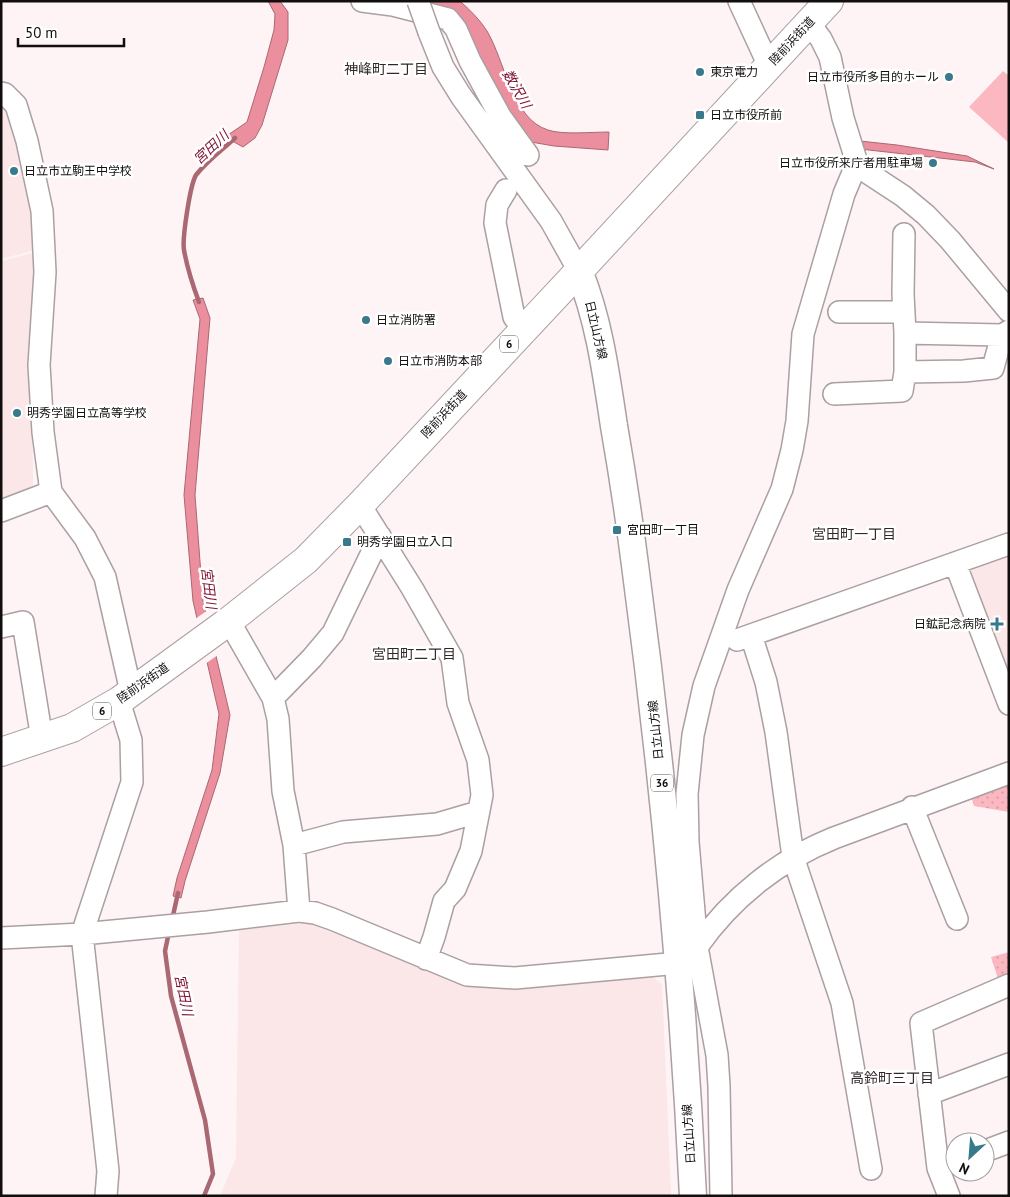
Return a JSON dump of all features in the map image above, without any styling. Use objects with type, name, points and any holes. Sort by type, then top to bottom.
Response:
[{"type":"highway","name":"陸前浜街道","points":[[1,752],[42,740],[72,728],[125,697],[226,624],[306,560],[579,271],[829,1]]},
{"type":"main road","name":"日立山方線","points":[[579,271],[594,314],[606,374],[631,530],[688,955],[689,1138],[693,1196]]},
{"type":"street","points":[[362,1],[393,5],[448,19],[456,29],[470,61],[500,116],[528,155]]},
{"type":"street","points":[[418,1],[443,67],[461,96],[551,222],[579,271]]},
{"type":"street","points":[[739,1],[768,66]]},
{"type":"street","points":[[809,23],[821,39],[830,57],[843,118],[857,163],[926,215],[950,240],[1009,311]]},
{"type":"street","points":[[1,93],[5,94],[16,105],[42,212],[45,272],[38,365],[43,432],[52,492],[84,538],[105,577],[131,740],[132,782],[82,934],[108,1171],[106,1196]]},
{"type":"street","points":[[722,1196],[717,1055],[688,955],[687,794],[694,727],[704,686],[718,646],[742,582],[788,472],[797,421],[803,334],[844,194],[857,163]]},
{"type":"street","points":[[506,190],[497,205],[495,223],[514,317],[523,329]]},
{"type":"street","points":[[834,394],[902,390],[906,333],[904,312],[904,234]]},
{"type":"street","points":[[839,312],[904,312]]},
{"type":"street","points":[[904,372],[964,371],[994,368],[1005,333],[906,333]]},
{"type":"street","points":[[1,511],[52,492]]},
{"type":"street","points":[[360,505],[412,588],[452,658],[458,703],[478,760],[482,795],[470,851],[455,889],[444,901],[426,958]]},
{"type":"street","points":[[273,698],[312,658],[333,633],[380,536]]},
{"type":"street","points":[[718,646],[1009,544]]},
{"type":"street","points":[[956,563],[1009,704]]},
{"type":"street","points":[[1,627],[23,622],[42,740]]},
{"type":"street","points":[[226,624],[273,698],[278,719],[283,791],[294,845],[299,911]]},
{"type":"street","points":[[751,635],[766,682],[776,732],[793,857],[842,1003],[871,1169]]},
{"type":"street","points":[[1,938],[82,934],[299,911],[315,913],[332,919],[467,976],[515,978],[688,955],[726,910],[761,880],[812,846],[912,807],[1009,773]]},
{"type":"street","points":[[912,807],[957,919]]},
{"type":"street","points":[[294,845],[342,832],[436,824],[478,812]]},
{"type":"street","points":[[945,1157],[929,1094],[921,1023],[1009,985]]},
{"type":"street","points":[[929,1094],[1009,1064]]},
{"type":"street","points":[[689,1138],[720,1138]]},
{"type":"street","points":[[995,1147],[1009,1142]]},
{"type":"street","points":[[948,1182],[949,1196]]},
{"type":"shaded area","points":[[268,1],[280,1],[288,12],[288,40],[262,125],[255,138],[243,147],[225,137],[247,122],[274,30],[275,14]]},
{"type":"shaded area","points":[[384,1],[461,2],[487,31],[511,88],[526,114],[536,124],[554,132],[609,132],[608,150],[554,146],[531,142],[520,135],[486,72],[477,49],[465,30]]},
{"type":"shaded area","points":[[1003,71],[1009,76],[1009,143],[969,107]]},
{"type":"shaded area","name":"日立市立駒王中学校","points":[[1,103],[15,118],[39,249],[1,259]]},
{"type":"shaded area","points":[[860,141],[967,156],[994,169],[975,162],[860,149]]},
{"type":"shaded area","name":"明秀学園日立高等学校","points":[[41,251],[32,337],[33,490],[1,499],[1,261]]},
{"type":"shaded area","points":[[203,298],[210,318],[195,495],[203,601],[230,715],[220,773],[181,898],[173,896],[177,878],[212,770],[219,714],[193,601],[184,495],[200,319],[193,300]]},
{"type":"shaded area","name":"日鉱記念病院","points":[[1009,549],[1009,683],[963,566]]},
{"type":"shaded area","points":[[1009,780],[1009,812],[974,806],[971,796]]},
{"type":"shaded area","points":[[308,923],[463,984],[647,973],[662,984],[671,1196],[220,1196],[236,1158],[239,930]]},
{"type":"shaded area","points":[[1009,952],[1009,985],[1001,988],[991,957]]},
{"type":"pier","points":[[208,610],[218,655],[205,664],[195,619]]},
{"type":"waterway","name":"宮田川","points":[[199,302],[184,250],[185,224],[191,189],[200,170],[235,138]]},
{"type":"waterway","name":"宮田川","points":[[172,920],[178,893]]},
{"type":"waterway","name":"宮田川","points":[[169,932],[165,951],[171,996],[205,1120],[213,1174],[204,1196]]},
{"type":"place","name":"東京電力","points":[[700,72]]},
{"type":"place","name":"日立市役所多目的ホール","points":[[949,77]]},
{"type":"place","name":"日立市役所前","points":[[700,115]]},
{"type":"place","name":"日立市役所来庁者用駐車場","points":[[933,163]]},
{"type":"place","name":"日立市立駒王中学校","points":[[14,171]]},
{"type":"place","name":"日立消防署","points":[[366,320]]},
{"type":"place","name":"日立市消防本部","points":[[388,361]]},
{"type":"place","name":"明秀学園日立高等学校","points":[[17,413]]},
{"type":"place","name":"宮田町一丁目","points":[[617,530]]},
{"type":"place","name":"明秀学園日立入口","points":[[347,542]]},
{"type":"place","name":"日鉱記念病院","points":[[997,624]]},
{"type":"district","name":"神峰町二丁目","points":[[386,69]]},
{"type":"district","name":"宮田町一丁目","points":[[854,534]]},
{"type":"district","name":"宮田町二丁目","points":[[414,654]]},
{"type":"district","name":"高鈴町三丁目","points":[[892,1078]]},
{"type":"water label","name":"数沢川","points":[[517,89]]}]
